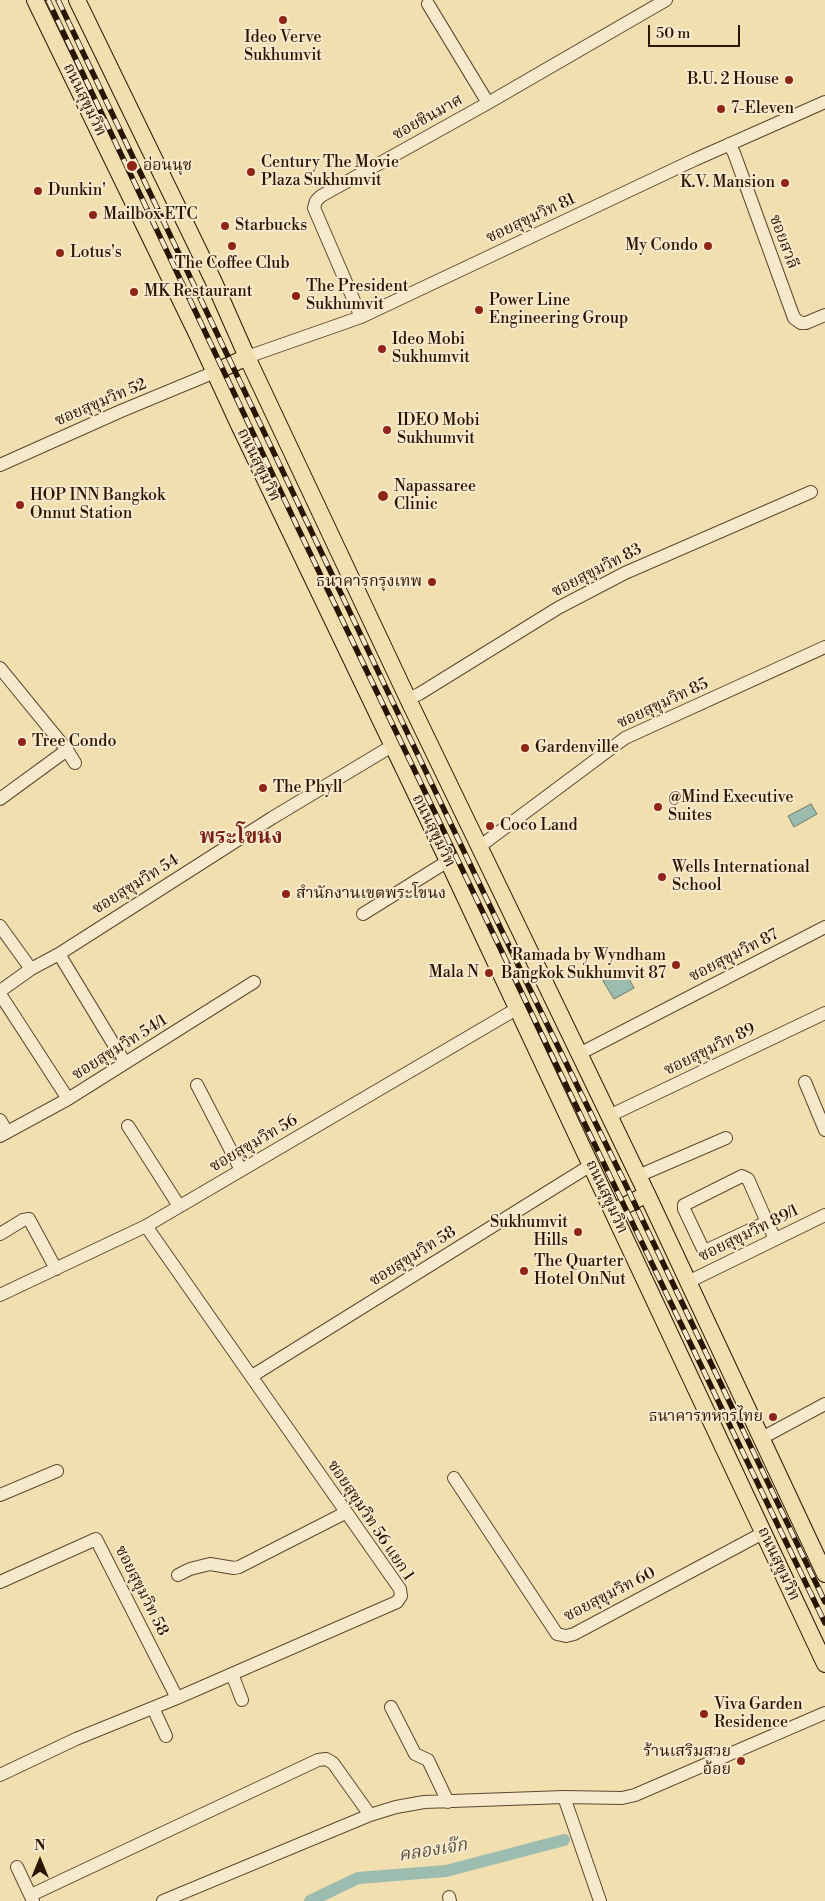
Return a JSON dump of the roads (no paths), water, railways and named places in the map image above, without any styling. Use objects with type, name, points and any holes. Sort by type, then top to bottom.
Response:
[{"type":"main road","name":"ถนนสุขุมวิท","points":[[35,0],[215,372],[518,1008],[825,1664]]},
{"type":"main road","points":[[77,0],[213,280],[247,358],[408,699],[647,1194],[760,1439],[825,1574]]},
{"type":"main road","points":[[215,372],[247,358]]},
{"type":"main road","points":[[613,1212],[647,1194]]},
{"type":"street","name":"ซอยชินมาศ","points":[[361,317],[314,208],[320,196],[488,103],[663,1]]},
{"type":"street","points":[[428,4],[488,103]]},
{"type":"street","name":"ซอยสุขุมวิท 81","points":[[247,358],[361,317],[729,144],[825,102]]},
{"type":"street","name":"ซอยสวลี","points":[[729,144],[734,153],[794,318],[801,323],[806,323],[825,315]]},
{"type":"street","name":"ซอยสุขุมวิท 52","points":[[0,465],[121,411],[215,372]]},
{"type":"street","name":"ซอยสุขุมวิท 83","points":[[408,699],[558,608],[625,573],[811,492]]},
{"type":"street","name":"ซอยสุขุมวิท 85","points":[[479,847],[625,738],[825,647]]},
{"type":"street","points":[[0,668],[67,750],[75,763]]},
{"type":"street","name":"ซอยสุขุมวิท 54","points":[[0,992],[31,969],[58,954],[272,818],[392,746]]},
{"type":"street","points":[[0,799],[67,750]]},
{"type":"street","points":[[363,914],[448,861]]},
{"type":"street","points":[[0,926],[31,969]]},
{"type":"street","name":"ซอยสุขุมวิท 87","points":[[579,1054],[825,927]]},
{"type":"street","points":[[58,954],[125,1063]]},
{"type":"street","name":"ซอยสุขุมวิท 54/1","points":[[4,1134],[68,1099],[254,982]]},
{"type":"street","points":[[0,992],[68,1099]]},
{"type":"street","name":"ซอยสุขุมวิท 56","points":[[0,1295],[146,1226],[518,1008]]},
{"type":"street","name":"ซอยสุขุมวิท 89","points":[[609,1116],[825,1013]]},
{"type":"street","points":[[805,1082],[825,1130]]},
{"type":"street","points":[[197,1085],[241,1170]]},
{"type":"street","points":[[0,1120],[4,1134]]},
{"type":"street","points":[[128,1126],[179,1206]]},
{"type":"street","points":[[638,1176],[726,1138]]},
{"type":"street","name":"ซอยสุขุมวิท 58","points":[[252,1376],[591,1165]]},
{"type":"street","points":[[767,1222],[707,1250],[703,1249],[684,1209],[684,1205],[742,1176],[748,1179],[775,1239]]},
{"type":"street","name":"ซอยสุขุมวิท 89/1","points":[[688,1282],[825,1215]]},
{"type":"street","points":[[0,1234],[28,1219],[56,1269]]},
{"type":"street","name":"ซอยสุขุมวิท 56 แยก 1","points":[[0,1775],[76,1738],[177,1698],[398,1602],[401,1596],[400,1589],[146,1226]]},
{"type":"street","points":[[760,1439],[825,1404]]},
{"type":"street","points":[[0,1495],[57,1471]]},
{"type":"street","name":"ซอยสุขุมวิท 60","points":[[454,1478],[557,1634],[566,1636],[574,1634],[763,1533]]},
{"type":"street","points":[[178,1575],[190,1569],[210,1564],[234,1568],[240,1567],[345,1513]]},
{"type":"street","name":"ซอยสุขุมวิท 58","points":[[0,1582],[96,1539],[177,1698]]},
{"type":"street","points":[[232,1674],[242,1700]]},
{"type":"street","points":[[153,1708],[166,1736]]},
{"type":"street","points":[[391,1708],[415,1754],[428,1760],[448,1802]]},
{"type":"street","points":[[163,1901],[370,1815],[396,1807],[424,1802],[564,1797],[622,1798],[635,1795],[825,1713]]},
{"type":"street","points":[[18,1867],[32,1898],[318,1760],[326,1759],[333,1763],[370,1815]]},
{"type":"street","points":[[564,1797],[600,1901]]},
{"type":"waterway","name":"คลองเจ๊ก","points":[[310,1901],[358,1878],[446,1871],[564,1840]]},
{"type":"railway","points":[[48,0],[297,526],[825,1623]]},
{"type":"railway","points":[[58,0],[521,971],[622,1177],[825,1602]]},
{"type":"place","name":"Ideo Verve Sukhumvit","points":[[283,20]]},
{"type":"place","name":"B.U. 2 House","points":[[789,80]]},
{"type":"place","name":"7-Eleven","points":[[721,109]]},
{"type":"place","name":"อ่อนนุช","points":[[132,166]]},
{"type":"place","name":"Century The Movie Plaza Sukhumvit","points":[[251,172]]},
{"type":"place","name":"K.V. Mansion","points":[[785,183]]},
{"type":"place","name":"Dunkin'","points":[[38,191]]},
{"type":"place","name":"Mailbox ETC","points":[[93,215]]},
{"type":"place","name":"Starbucks","points":[[225,226]]},
{"type":"place","name":"The Coffee Club","points":[[232,246]]},
{"type":"place","name":"My Condo","points":[[708,246]]},
{"type":"place","name":"Lotus's","points":[[60,253]]},
{"type":"place","name":"MK Restaurant","points":[[134,292]]},
{"type":"place","name":"The President Sukhumvit","points":[[296,296]]},
{"type":"place","name":"Power Line Engineering Group","points":[[479,310]]},
{"type":"place","name":"Ideo Mobi Sukhumvit","points":[[382,349]]},
{"type":"place","name":"IDEO Mobi Sukhumvit","points":[[387,430]]},
{"type":"place","name":"Napassaree Clinic","points":[[383,496]]},
{"type":"place","name":"HOP INN Bangkok Onnut Station","points":[[20,505]]},
{"type":"place","name":"ธนาคารกรุงเทพ","points":[[432,582]]},
{"type":"place","name":"Tree Condo","points":[[22,742]]},
{"type":"place","name":"Gardenville","points":[[525,748]]},
{"type":"place","name":"The Phyll","points":[[263,788]]},
{"type":"place","name":"@Mind Executive Suites","points":[[658,807]]},
{"type":"place","name":"Coco Land","points":[[490,826]]},
{"type":"place","name":"Wells International School","points":[[662,877]]},
{"type":"place","name":"สำนักงานเขตพระโขนง","points":[[286,894]]},
{"type":"place","name":"Ramada by Wyndham Bangkok Sukhumvit 87","points":[[676,965]]},
{"type":"place","name":"Mala N","points":[[489,973]]},
{"type":"place","name":"Sukhumvit Hills","points":[[578,1232]]},
{"type":"place","name":"The Quarter Hotel OnNut","points":[[524,1271]]},
{"type":"place","name":"ธนาคารทหารไทย","points":[[773,1417]]},
{"type":"place","name":"Viva Garden Residence","points":[[704,1714]]},
{"type":"place","name":"ร้านเสริมสวย อ้อย","points":[[741,1761]]},
{"type":"district","name":"พระโขนง","points":[[241,838]]}]
